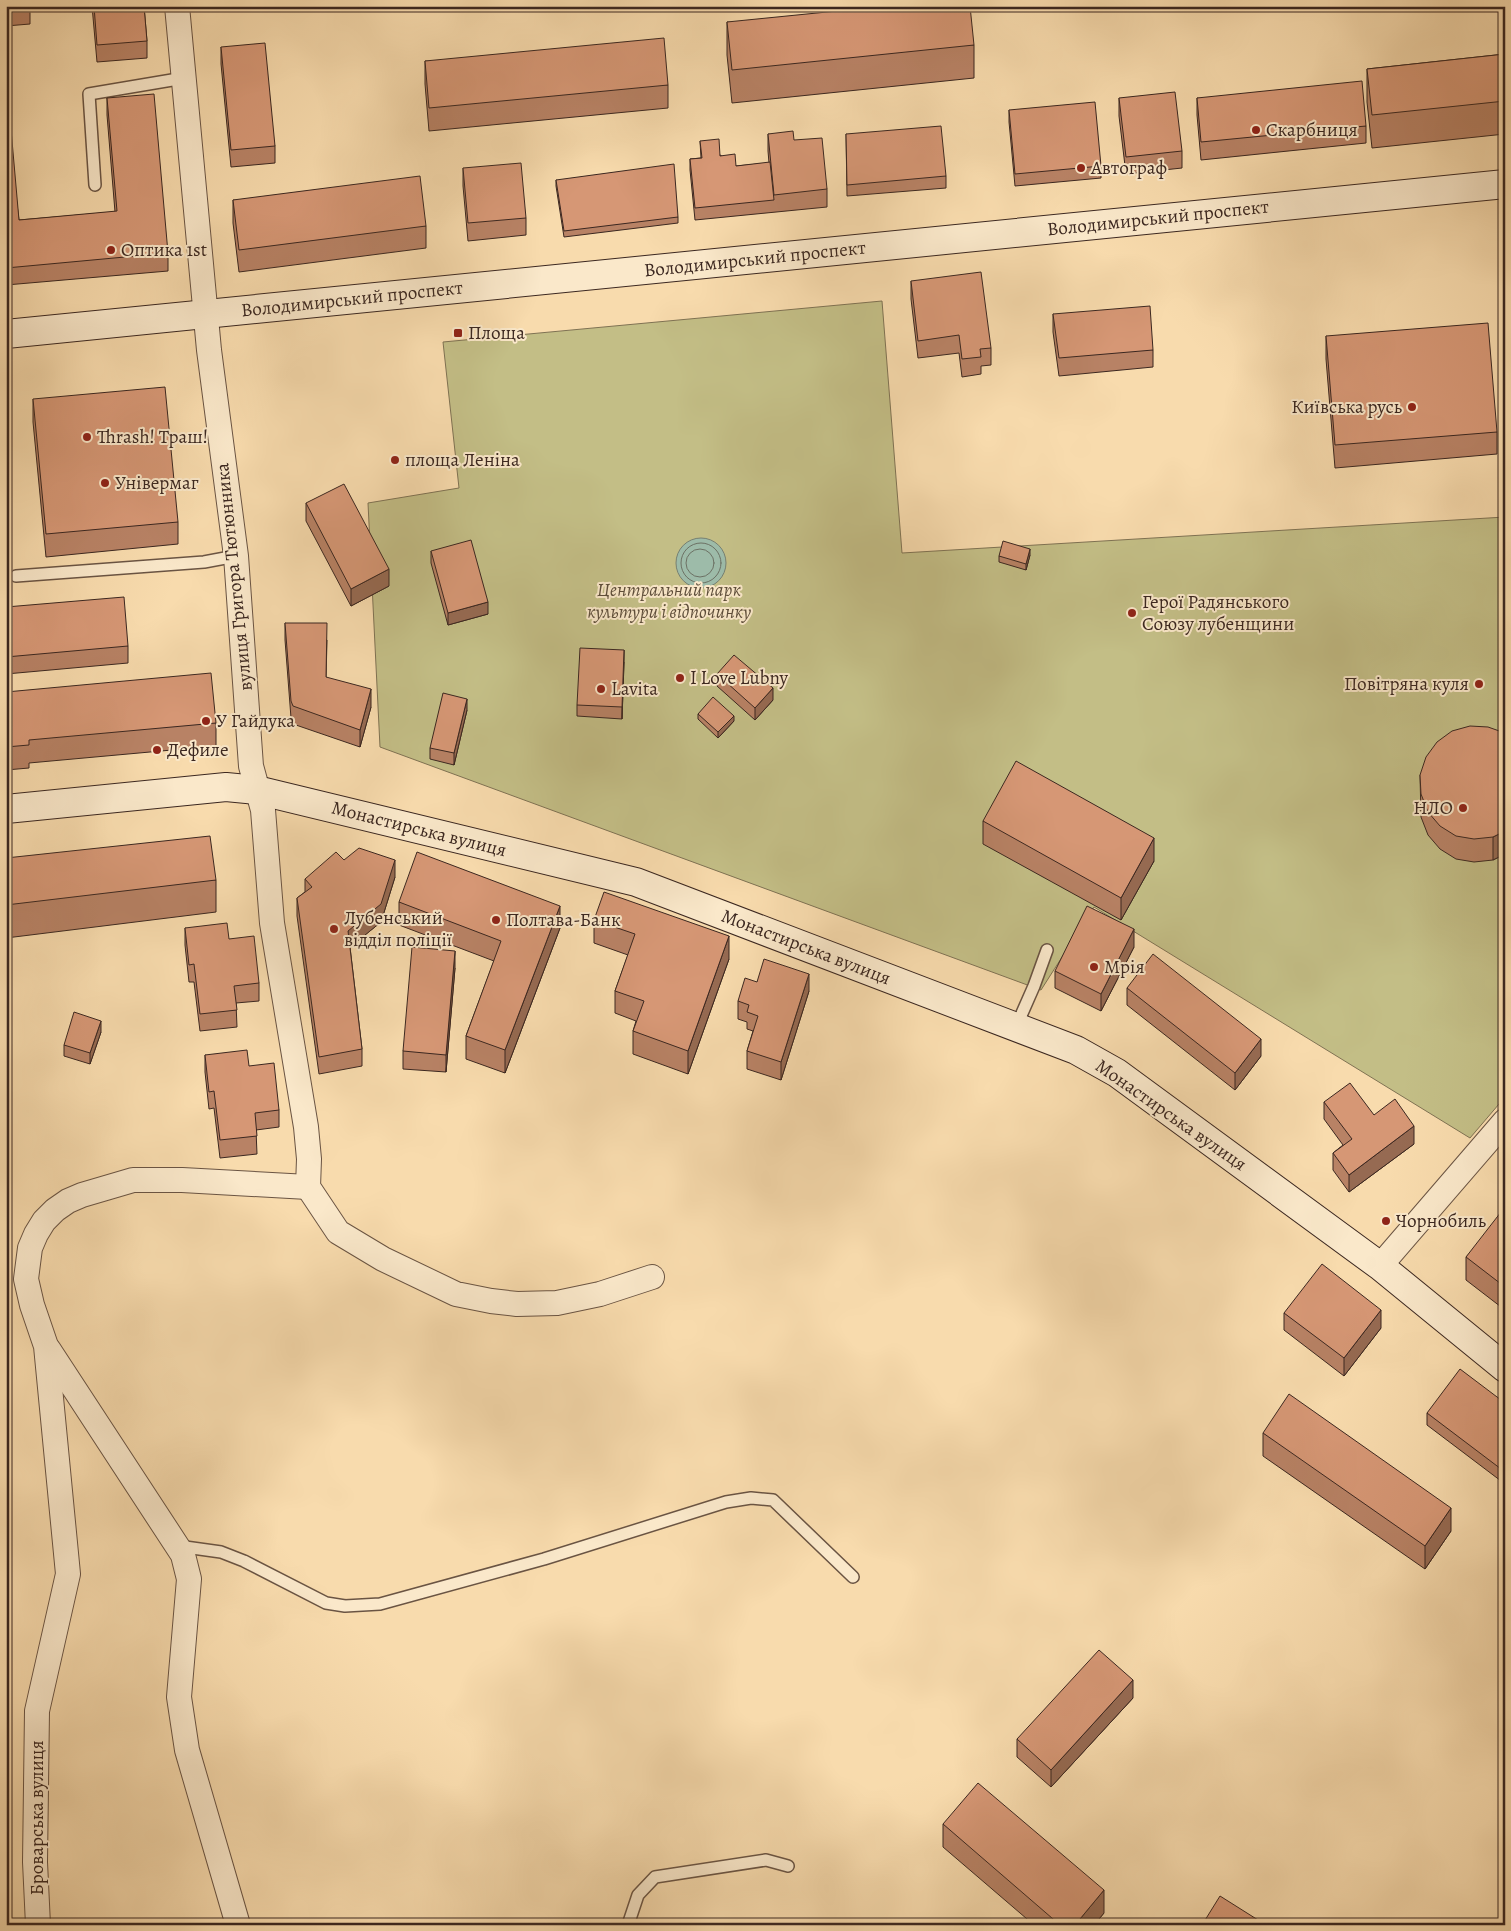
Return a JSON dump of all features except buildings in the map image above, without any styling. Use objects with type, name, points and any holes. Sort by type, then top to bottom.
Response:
[{"type":"main road","name":"Володимирський проспект","points":[[6,334],[1505,184]]},
{"type":"main road","name":"Монастирська вулиця","points":[[6,810],[226,787],[257,790],[636,882],[1076,1050],[1116,1073],[1380,1266],[1505,1368]]},
{"type":"street","name":"вулиця Григора Тютюнника","points":[[177,6],[205,314],[236,556],[251,766],[263,810],[272,923],[310,1160],[308,1186]]},
{"type":"street","points":[[1380,1266],[1505,1121]]},
{"type":"street","points":[[238,1925],[187,1750],[179,1697],[188,1579],[184,1555],[46,1346],[32,1305],[26,1279],[30,1248],[44,1221],[68,1201],[133,1180],[182,1180],[308,1186],[338,1232],[383,1259],[456,1294],[508,1303],[556,1303],[600,1294],[652,1277]]},
{"type":"street","name":"Броварська вулиця","points":[[38,1925],[35,1862],[37,1710],[68,1574],[46,1346]]},
{"type":"lane","points":[[95,185],[89,94],[184,78]]},
{"type":"lane","points":[[16,576],[204,562],[236,556]]},
{"type":"lane","points":[[1016,1027],[1047,950]]},
{"type":"lane","points":[[177,1546],[221,1552],[244,1561],[326,1603],[345,1606],[380,1604],[544,1559],[726,1502],[751,1498],[774,1500],[853,1577]]},
{"type":"lane","points":[[628,1925],[638,1895],[655,1877],[766,1860],[788,1866]]},
{"type":"green space","name":"Центральний парк культури і відпочинку","points":[[882,301],[902,553],[1505,517],[1505,1097],[1470,1138],[1094,907],[1041,990],[380,747],[368,503],[459,488],[443,342]]},
{"type":"water","points":[[696,538],[706,538],[719,545],[726,558],[726,568],[719,581],[706,588],[696,588],[687,584],[680,577],[676,568],[676,558],[680,549],[687,542]]},
{"type":"place","name":"Скарбниця","points":[[1256,130]]},
{"type":"place","name":"Автограф","points":[[1081,168]]},
{"type":"place","name":"Оптика 1st","points":[[111,250]]},
{"type":"place","name":"Площа","points":[[458,333]]},
{"type":"place","name":"Київська русь","points":[[1412,407]]},
{"type":"place","name":"Thrash! Траш!","points":[[87,437]]},
{"type":"place","name":"площа Леніна","points":[[395,460]]},
{"type":"place","name":"Універмаг","points":[[105,483]]},
{"type":"place","name":"Герої Радянського Союзу лубенщини","points":[[1132,613]]},
{"type":"place","name":"I Love Lubny","points":[[680,678]]},
{"type":"place","name":"Повітряна куля","points":[[1479,684]]},
{"type":"place","name":"Lavita","points":[[601,689]]},
{"type":"place","name":"У Гайдука","points":[[206,721]]},
{"type":"place","name":"Дефиле","points":[[157,750]]},
{"type":"place","name":"НЛО","points":[[1463,808]]},
{"type":"place","name":"Полтава-Банк","points":[[496,920]]},
{"type":"place","name":"Лубенський відділ поліції","points":[[334,929]]},
{"type":"place","name":"Мрія","points":[[1094,967]]},
{"type":"place","name":"Чорнобиль","points":[[1386,1221]]}]
